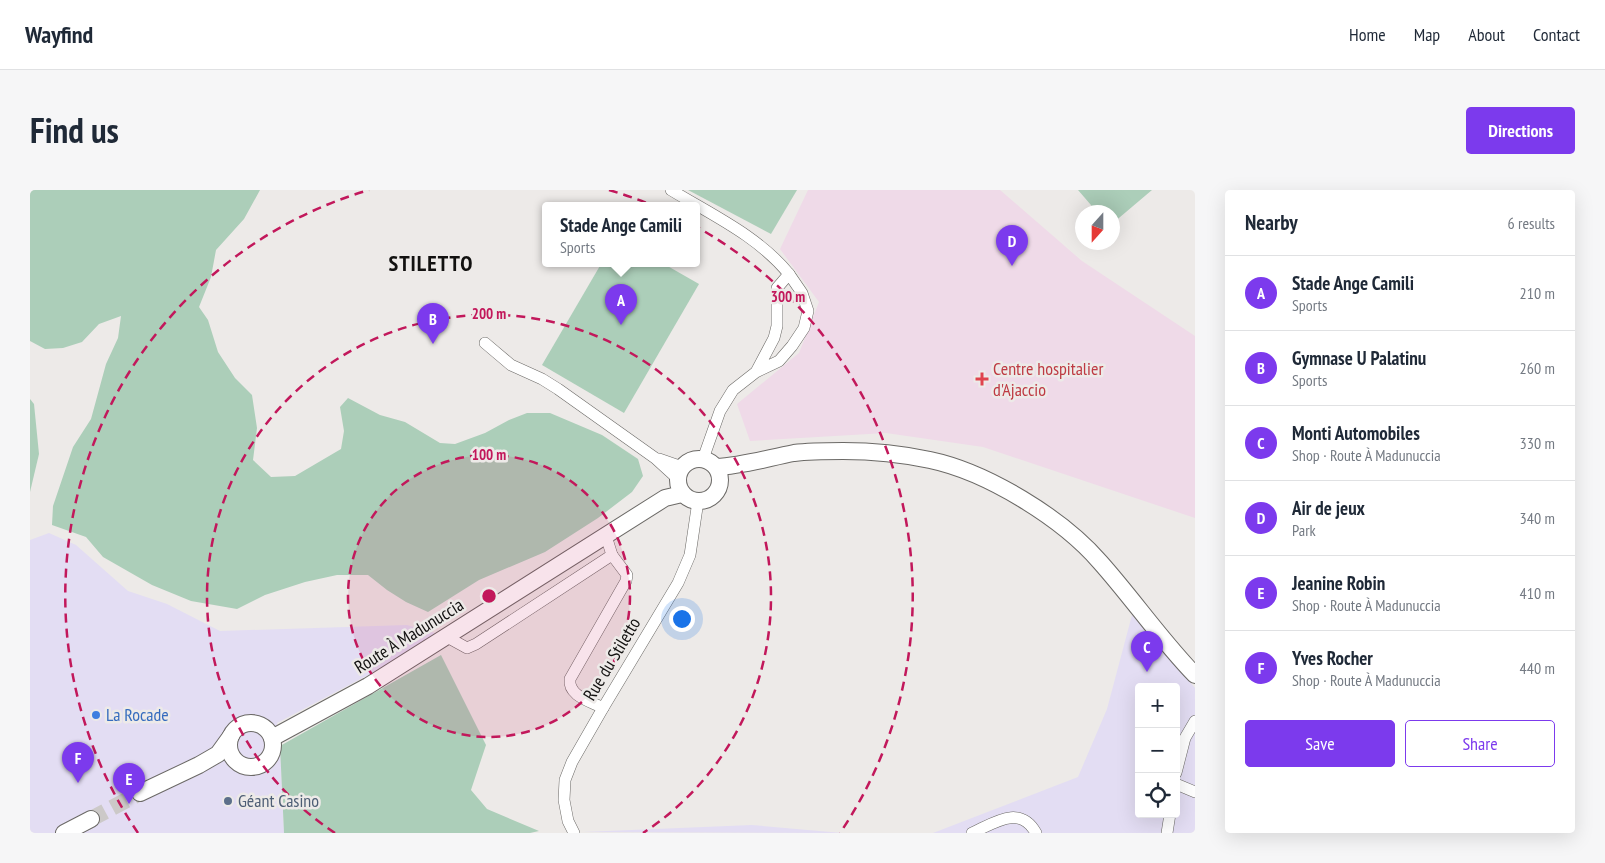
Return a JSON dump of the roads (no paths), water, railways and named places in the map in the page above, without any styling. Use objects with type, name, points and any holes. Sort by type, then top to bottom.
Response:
[{"type":"main road","points":[[713,468],[716,492],[711,498],[698,501],[692,500],[680,481],[692,460],[713,468],[737,466],[796,453],[844,451],[889,453],[931,460],[962,470],[1003,488],[1034,506],[1071,533],[1100,560],[1179,659],[1195,675]]},
{"type":"main road","name":"Route À Madunuccia","points":[[272,738],[368,686],[447,637],[665,498],[680,481]]},
{"type":"main road","points":[[231,736],[229,746],[232,756],[240,764],[250,767],[260,765],[269,758],[273,749],[272,738],[268,730],[261,725],[243,724],[236,729],[218,754],[141,799],[221,765],[232,756]]},
{"type":"main road","points":[[64,833],[90,827]]},
{"type":"street","points":[[671,190],[691,202]]},
{"type":"street","points":[[700,207],[750,237],[769,252],[789,274],[802,293],[808,310],[804,328],[779,361],[756,372],[733,390],[720,411],[713,468]]},
{"type":"street","points":[[756,372],[774,338],[777,326],[777,288],[789,274]]},
{"type":"street","points":[[485,343],[510,365],[542,379],[558,389],[655,458],[680,481]]},
{"type":"street","name":"Rue du Stiletto","points":[[574,833],[568,821],[564,800],[565,780],[572,762],[678,583],[690,555],[698,501]]},
{"type":"street","points":[[603,708],[573,693],[569,686],[570,679],[626,581],[627,575],[612,554],[606,536]]},
{"type":"street","points":[[447,637],[467,648],[612,554]]},
{"type":"street","points":[[1180,756],[1184,738],[1195,721]]},
{"type":"street","points":[[1180,786],[1195,792]]},
{"type":"street","points":[[972,833],[1012,817],[1022,818],[1032,825],[1036,833]]},
{"type":"street","points":[[1167,833],[1169,818]]},
{"type":"tunnel","points":[[91,819],[140,793]]},
{"type":"place","name":"Air de jeux","points":[[1012,266]]},
{"type":"place","name":"Stade Ange Camili","points":[[621,325]]},
{"type":"place","name":"Gymnase U Palatinu","points":[[433,344]]},
{"type":"place","name":"Centre hospitalier d'Ajaccio","points":[[982,379]]},
{"type":"place","name":"Monti Automobiles","points":[[1147,672]]},
{"type":"place","name":"La Rocade","points":[[96,715]]},
{"type":"place","name":"Yves Rocher","points":[[78,783]]},
{"type":"place","name":"Géant Casino","points":[[228,801]]},
{"type":"place","name":"Jeanine Robin","points":[[129,804]]},
{"type":"district","name":"STILETTO","points":[[431,263]]}]
